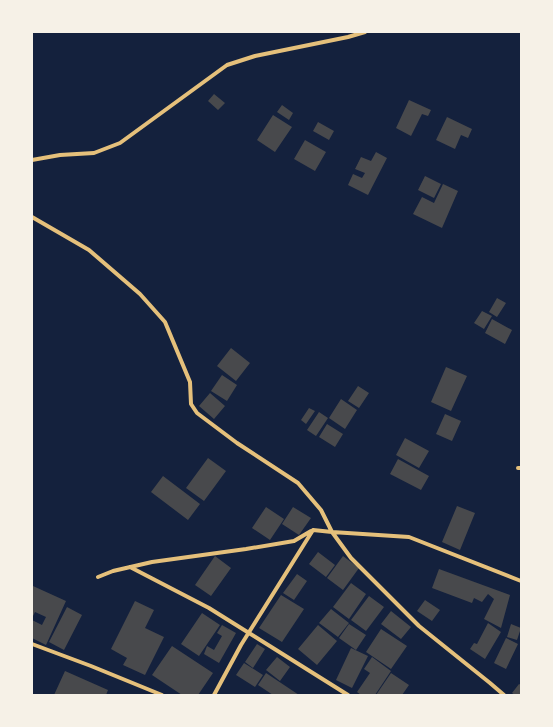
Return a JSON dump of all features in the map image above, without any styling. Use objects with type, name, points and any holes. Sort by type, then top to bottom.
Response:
[{"type":"street","points":[[32,160],[60,155],[94,153],[120,143],[227,65],[255,56],[348,37],[365,32]]},
{"type":"street","points":[[32,217],[89,250],[140,294],[166,322],[190,382],[191,404],[197,413],[237,443],[298,483],[321,510],[332,532],[351,558],[419,626],[504,695]]},
{"type":"street","points":[[214,695],[249,632],[313,530]]},
{"type":"street","points":[[98,577],[112,570],[152,562],[294,541],[313,530],[409,537],[521,581]]},
{"type":"street","points":[[130,567],[209,608],[348,695]]},
{"type":"street","points":[[32,644],[162,695]]},
{"type":"building","points":[[214,94],[225,103],[218,110],[208,101]]},
{"type":"building","points":[[409,100],[431,110],[428,116],[422,114],[411,136],[396,128]]},
{"type":"building","points":[[282,105],[293,113],[289,120],[277,112]]},
{"type":"building","points":[[273,115],[292,127],[275,152],[257,140]]},
{"type":"building","points":[[447,117],[472,129],[468,138],[461,135],[455,149],[436,140]]},
{"type":"building","points":[[318,122],[334,131],[329,140],[313,131]]},
{"type":"building","points":[[305,140],[326,152],[315,171],[294,159]]},
{"type":"building","points":[[376,152],[387,158],[368,195],[348,185],[353,174],[362,178],[365,173],[355,169],[361,157],[371,161]]},
{"type":"building","points":[[425,176],[441,184],[434,198],[418,190]]},
{"type":"building","points":[[443,184],[458,191],[442,228],[413,214],[422,197],[434,203]]},
{"type":"building","points":[[497,298],[506,303],[497,317],[489,312]]},
{"type":"building","points":[[482,311],[492,316],[484,329],[474,323]]},
{"type":"building","points":[[492,319],[512,330],[505,344],[485,333]]},
{"type":"building","points":[[231,348],[250,363],[236,381],[217,366]]},
{"type":"building","points":[[446,367],[467,376],[451,411],[431,402]]},
{"type":"building","points":[[222,375],[237,385],[227,401],[211,391]]},
{"type":"building","points":[[358,386],[369,393],[359,408],[348,401]]},
{"type":"building","points":[[210,393],[225,406],[214,419],[199,406]]},
{"type":"building","points":[[341,399],[357,410],[345,429],[329,418]]},
{"type":"building","points":[[309,408],[315,411],[306,424],[301,420]]},
{"type":"building","points":[[319,412],[328,418],[316,436],[307,430]]},
{"type":"building","points":[[445,414],[461,421],[452,441],[436,434]]},
{"type":"building","points":[[327,424],[343,434],[335,447],[319,437]]},
{"type":"building","points":[[405,438],[429,451],[419,468],[396,455]]},
{"type":"building","points":[[208,458],[226,471],[204,501],[186,488]]},
{"type":"building","points":[[398,459],[429,476],[421,490],[390,474]]},
{"type":"building","points":[[163,476],[200,504],[188,520],[151,492]]},
{"type":"building","points":[[457,506],[475,513],[460,550],[442,542]]},
{"type":"building","points":[[266,507],[284,519],[270,540],[252,528]]},
{"type":"building","points":[[293,507],[311,518],[299,535],[282,524]]},
{"type":"building","points":[[318,552],[335,565],[326,577],[309,564]]},
{"type":"building","points":[[215,556],[231,568],[211,596],[195,585]]},
{"type":"building","points":[[343,556],[359,568],[343,590],[327,578]]},
{"type":"building","points":[[439,569],[510,595],[501,628],[484,619],[494,599],[488,594],[482,602],[474,598],[472,603],[432,588]]},
{"type":"building","points":[[297,574],[307,581],[294,600],[283,593]]},
{"type":"building","points":[[351,583],[366,594],[349,619],[333,607]]},
{"type":"building","points":[[33,586],[66,601],[46,645],[32,638],[32,620],[42,625],[46,617],[35,612],[32,618]]},
{"type":"building","points":[[281,595],[304,609],[282,642],[259,628]]},
{"type":"building","points":[[369,596],[384,607],[366,631],[351,620]]},
{"type":"building","points":[[425,600],[440,610],[432,621],[417,611]]},
{"type":"building","points":[[135,601],[154,610],[145,628],[164,637],[145,675],[123,665],[127,658],[111,649]]},
{"type":"building","points":[[67,607],[82,615],[64,650],[49,642]]},
{"type":"building","points":[[331,609],[349,623],[338,637],[319,623]]},
{"type":"building","points":[[391,611],[411,627],[401,639],[381,624]]},
{"type":"building","points":[[202,613],[220,625],[199,656],[181,644]]},
{"type":"building","points":[[488,623],[501,632],[485,659],[470,649],[474,643],[477,644]]},
{"type":"building","points":[[349,624],[366,635],[356,650],[339,638]]},
{"type":"building","points":[[511,624],[521,628],[517,640],[507,637]]},
{"type":"building","points":[[222,625],[236,633],[219,663],[204,654],[207,646],[214,650],[222,636],[217,633]]},
{"type":"building","points":[[318,625],[337,641],[317,665],[298,649]]},
{"type":"building","points":[[381,629],[407,646],[391,669],[366,652]]},
{"type":"building","points":[[506,638],[518,644],[506,669],[494,663]]},
{"type":"building","points":[[257,644],[265,649],[253,668],[245,662]]},
{"type":"building","points":[[172,646],[213,673],[198,695],[182,695],[152,675]]},
{"type":"building","points":[[351,648],[368,656],[352,688],[336,680]]},
{"type":"building","points":[[277,657],[290,667],[280,681],[266,670]]},
{"type":"building","points":[[372,657],[391,671],[375,695],[361,695],[357,692],[370,673],[364,669]]},
{"type":"building","points":[[244,663],[263,675],[255,687],[236,675]]},
{"type":"building","points":[[65,671],[108,690],[106,695],[54,695]]},
{"type":"building","points":[[266,673],[299,695],[273,695],[258,685]]},
{"type":"building","points":[[391,673],[409,685],[402,695],[376,695]]},
{"type":"building","points":[[519,684],[521,685],[521,695],[515,695],[512,693]]}]
